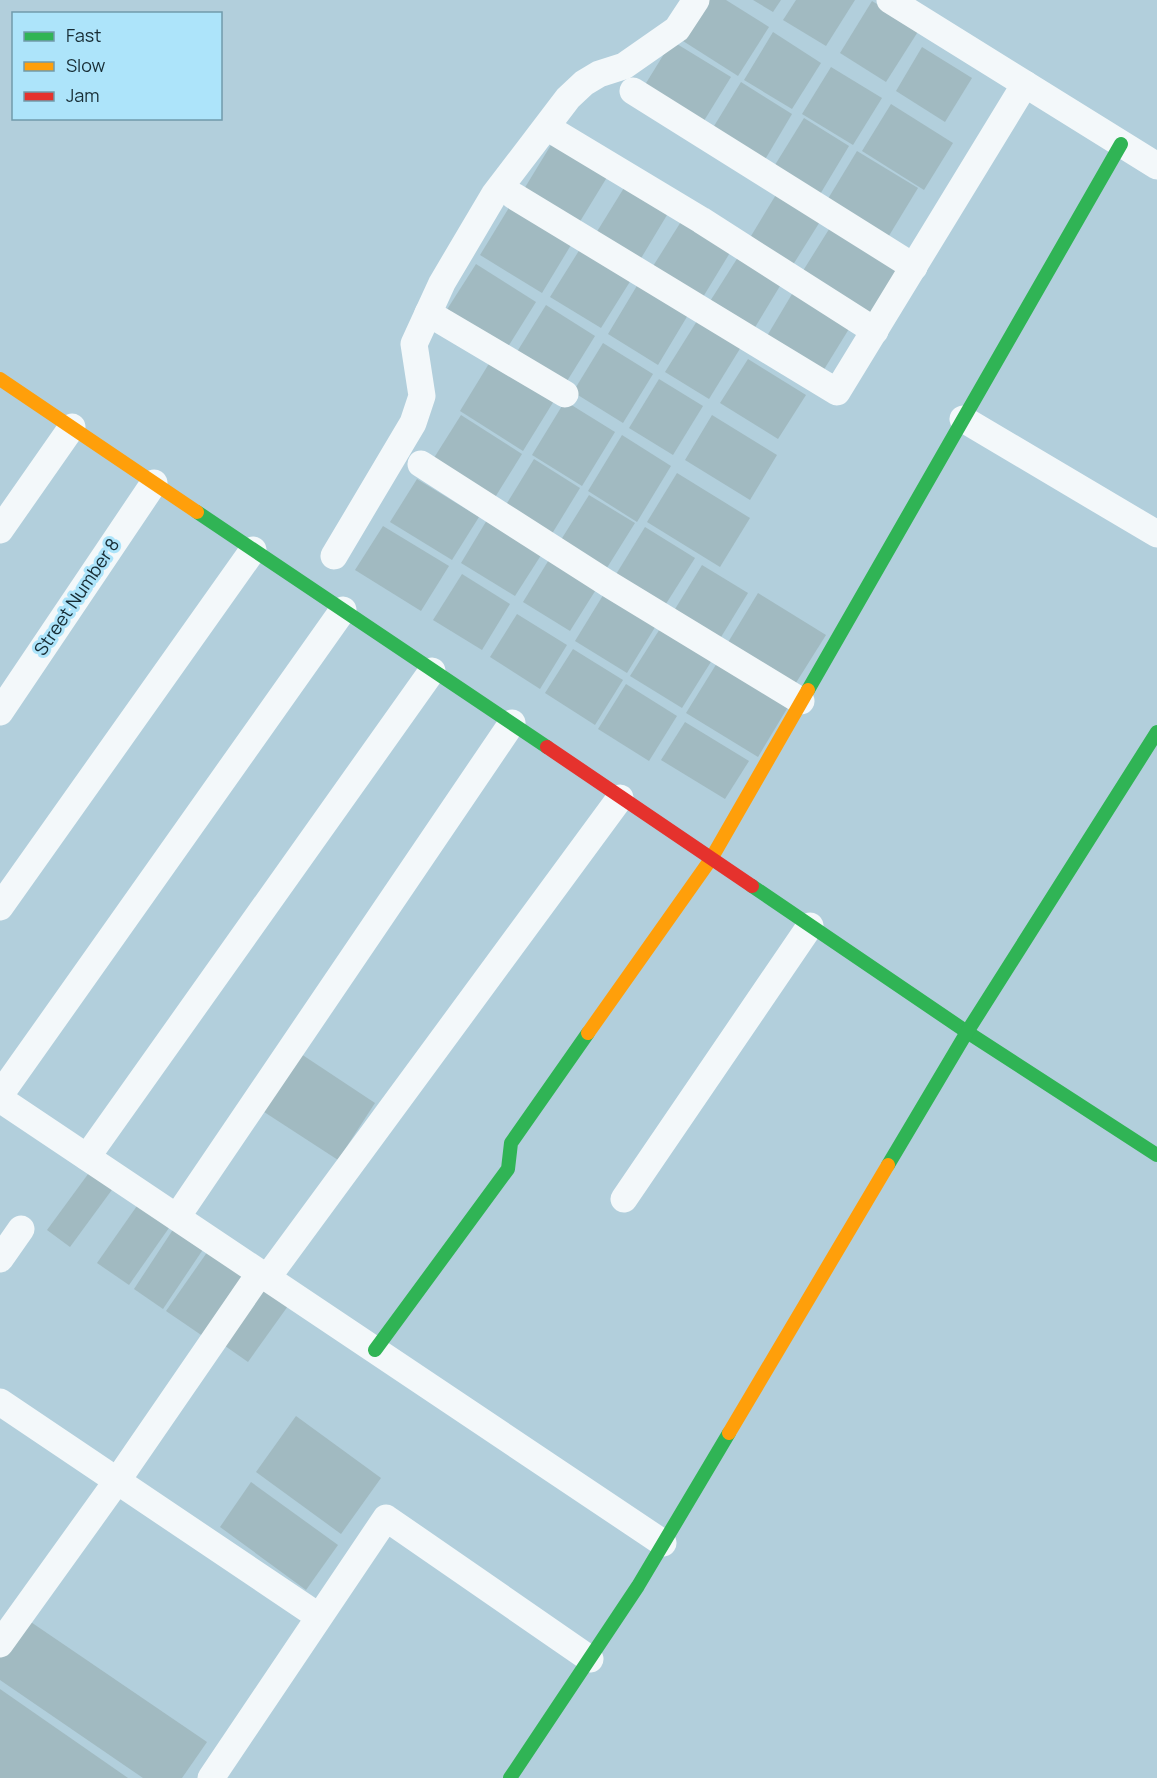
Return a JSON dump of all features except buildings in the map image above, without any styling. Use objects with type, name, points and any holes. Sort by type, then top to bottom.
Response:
[{"type":"street","points":[[334,556],[413,423],[422,396],[414,344],[442,283],[494,195],[568,98],[598,74],[624,66],[677,29],[696,0]]},
{"type":"street","points":[[894,1],[1157,166]]},
{"type":"street","points":[[514,196],[837,392],[1025,84]]},
{"type":"street","points":[[633,91],[914,267]]},
{"type":"street","points":[[558,134],[700,220],[875,331]]},
{"type":"street","points":[[375,1350],[508,1169],[511,1143],[711,859],[1121,144]]},
{"type":"street","points":[[428,313],[565,394]]},
{"type":"street","points":[[0,379],[967,1032],[1157,1155]]},
{"type":"street","points":[[963,419],[1157,534]]},
{"type":"street","points":[[0,530],[72,427]]},
{"type":"street","points":[[421,464],[801,701]]},
{"type":"street","name":"Street Number 8","points":[[0,712],[154,483]]},
{"type":"street","points":[[0,907],[253,550]]},
{"type":"street","points":[[343,610],[0,1097],[663,1543]]},
{"type":"street","points":[[87,1157],[432,671]]},
{"type":"street","points":[[177,1217],[512,723]]},
{"type":"street","points":[[510,1778],[638,1586],[967,1032],[1157,732]]},
{"type":"street","points":[[0,1644],[263,1275],[620,798]]},
{"type":"street","points":[[624,1199],[810,926]]},
{"type":"street","points":[[0,1259],[21,1229]]},
{"type":"street","points":[[0,1402],[318,1616]]},
{"type":"street","points":[[211,1778],[386,1518],[590,1659]]},
{"type":"traffic: fast","points":[[808,690],[1121,144]]},
{"type":"traffic: fast","points":[[197,512],[547,747]]},
{"type":"traffic: fast","points":[[888,1165],[967,1032],[1157,732]]},
{"type":"traffic: fast","points":[[752,886],[967,1032],[1157,1155]]},
{"type":"traffic: fast","points":[[375,1350],[508,1169],[511,1143],[588,1033]]},
{"type":"traffic: fast","points":[[510,1778],[638,1586],[729,1433]]},
{"type":"traffic: slow","points":[[0,379],[197,512]]},
{"type":"traffic: slow","points":[[588,1033],[711,859],[808,690]]},
{"type":"traffic: slow","points":[[729,1433],[888,1165]]},
{"type":"traffic: jam","points":[[547,747],[752,886]]}]
